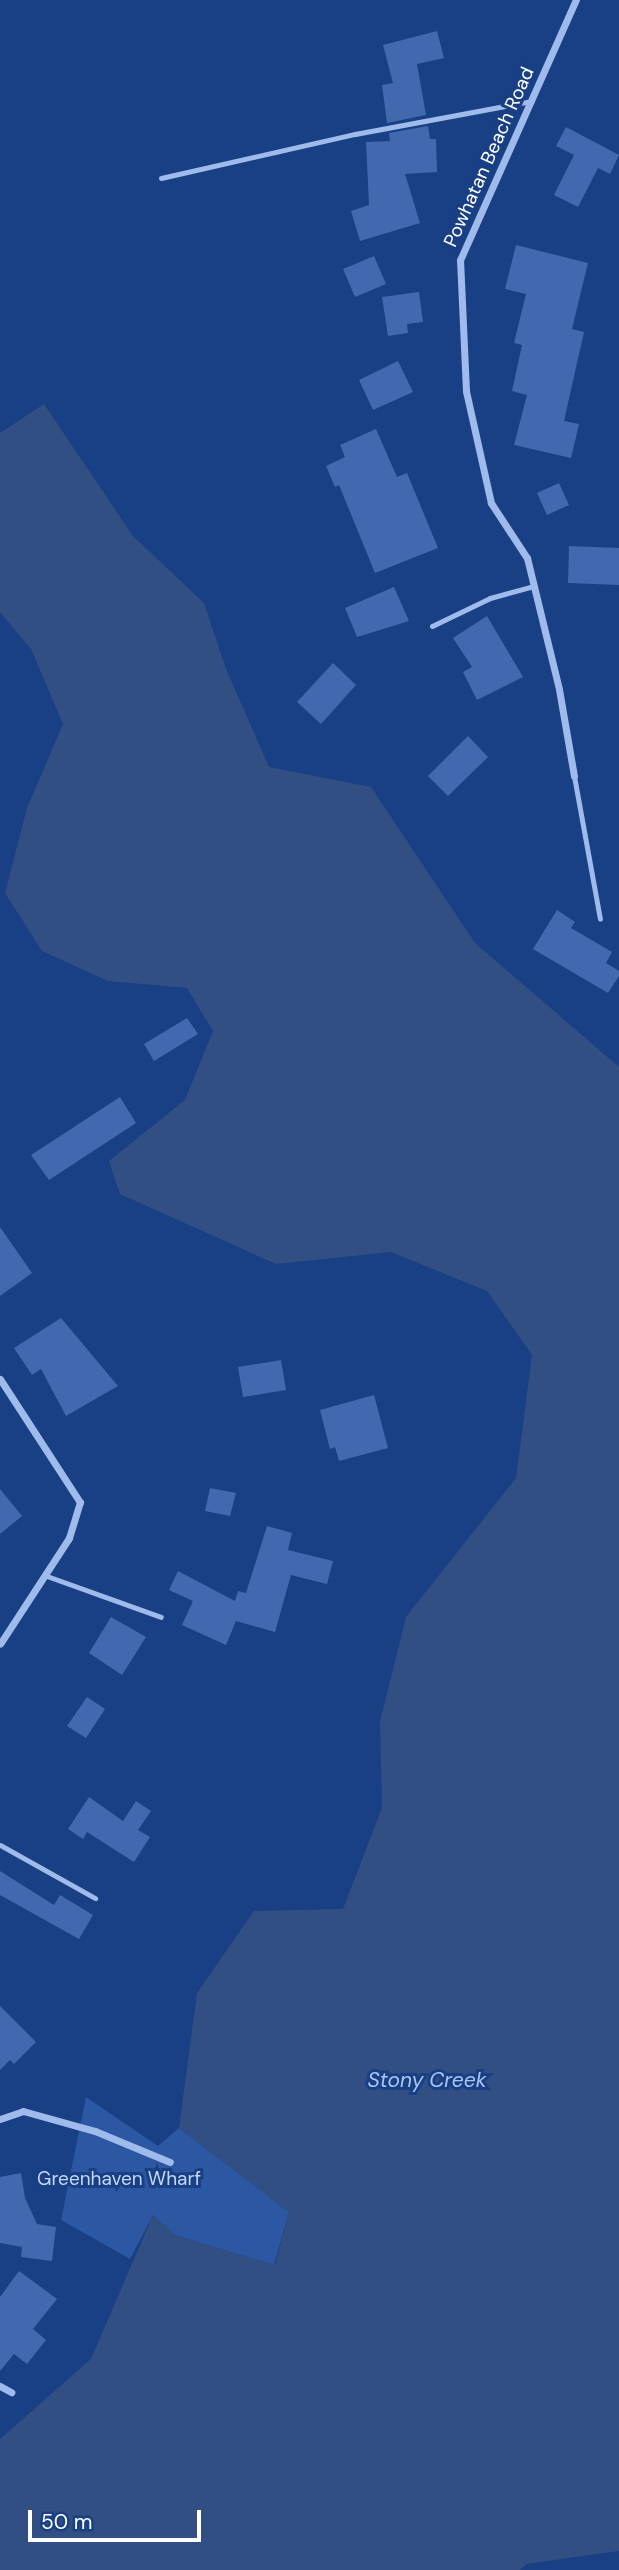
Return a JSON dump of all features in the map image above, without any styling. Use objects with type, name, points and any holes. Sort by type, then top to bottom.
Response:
[{"type":"street","name":"Powhatan Beach Road","points":[[574,776],[527,558],[491,503],[466,391],[460,260],[576,0]]},
{"type":"street","points":[[0,1379],[80,1502],[69,1538],[0,1644]]},
{"type":"street","points":[[0,2119],[23,2111],[95,2130],[170,2162]]},
{"type":"street","points":[[0,2386],[11,2392]]},
{"type":"lane","points":[[161,178],[355,134],[531,101]]},
{"type":"lane","points":[[432,626],[490,598],[534,586]]},
{"type":"lane","points":[[574,776],[600,919]]},
{"type":"lane","points":[[44,1575],[161,1617]]},
{"type":"lane","points":[[0,1845],[95,1898]]},
{"type":"green space","name":"Greenhaven Wharf","points":[[86,2097],[158,2146],[179,2128],[289,2212],[274,2265],[174,2235],[153,2215],[130,2259],[61,2220]]},
{"type":"water","name":"Stony Creek","points":[[44,404],[133,536],[204,603],[226,669],[269,767],[371,787],[475,943],[619,1067],[619,2551],[526,2564],[520,2570],[0,2570],[0,2439],[91,2359],[153,2215],[174,2235],[275,2265],[289,2212],[179,2128],[197,1993],[254,1911],[343,1909],[382,1808],[380,1721],[406,1617],[516,1478],[532,1355],[487,1291],[391,1252],[276,1264],[120,1194],[109,1161],[185,1100],[213,1031],[187,988],[108,981],[42,951],[5,893],[27,808],[63,724],[31,649],[0,612],[0,433]]},
{"type":"building","points":[[437,31],[444,58],[417,64],[426,115],[387,123],[382,85],[393,83],[383,45]]},
{"type":"building","points":[[428,126],[430,139],[436,139],[437,172],[405,174],[420,223],[360,241],[351,211],[369,205],[366,142],[390,141],[389,133]]},
{"type":"building","points":[[566,127],[619,155],[610,174],[598,168],[578,207],[554,195],[574,155],[556,146]]},
{"type":"building","points":[[516,245],[588,263],[572,329],[584,332],[564,421],[579,424],[571,458],[514,445],[527,395],[512,391],[522,345],[514,343],[526,294],[505,289]]},
{"type":"building","points":[[374,256],[386,284],[355,297],[343,269]]},
{"type":"building","points":[[419,292],[423,322],[407,324],[408,333],[388,336],[382,297]]},
{"type":"building","points":[[398,361],[413,392],[373,410],[359,380]]},
{"type":"building","points":[[376,429],[397,477],[407,473],[438,548],[375,573],[339,485],[335,487],[326,466],[345,457],[340,445]]},
{"type":"building","points":[[559,483],[569,505],[547,515],[537,493]]},
{"type":"building","points":[[569,546],[619,548],[619,585],[568,583]]},
{"type":"building","points":[[394,587],[409,621],[357,637],[345,608]]},
{"type":"building","points":[[487,616],[523,677],[477,700],[463,672],[472,667],[453,638]]},
{"type":"building","points":[[333,663],[356,685],[321,724],[297,702]]},
{"type":"building","points":[[468,736],[488,757],[448,796],[428,776]]},
{"type":"building","points":[[557,910],[575,922],[571,928],[612,952],[606,963],[619,971],[619,976],[608,993],[533,949]]},
{"type":"building","points":[[187,1018],[198,1034],[154,1061],[144,1044]]},
{"type":"building","points":[[120,1097],[136,1123],[49,1180],[31,1155]]},
{"type":"building","points":[[0,1227],[32,1273],[0,1296]]},
{"type":"building","points":[[61,1318],[118,1386],[66,1416],[41,1369],[32,1375],[14,1348]]},
{"type":"building","points":[[281,1360],[286,1390],[243,1397],[238,1367]]},
{"type":"building","points":[[374,1395],[388,1448],[339,1461],[335,1447],[330,1449],[320,1410]]},
{"type":"building","points":[[210,1488],[236,1493],[230,1516],[205,1511]]},
{"type":"building","points":[[0,1489],[22,1516],[0,1534]]},
{"type":"building","points":[[267,1526],[292,1533],[288,1550],[333,1561],[327,1584],[291,1575],[275,1632],[236,1621],[226,1645],[182,1625],[193,1601],[169,1590],[178,1571],[235,1601],[238,1591],[246,1593]]},
{"type":"building","points":[[111,1617],[146,1637],[122,1675],[89,1653]]},
{"type":"building","points":[[87,1697],[105,1709],[86,1738],[67,1726]]},
{"type":"building","points":[[89,1797],[123,1821],[136,1801],[151,1811],[138,1830],[150,1837],[134,1862],[87,1832],[83,1839],[68,1829]]},
{"type":"building","points":[[0,1871],[54,1905],[60,1895],[93,1915],[79,1939],[0,1895]]},
{"type":"building","points":[[0,2006],[36,2042],[14,2064],[10,2060],[0,2070]]},
{"type":"building","points":[[21,2173],[25,2198],[37,2224],[56,2227],[52,2261],[21,2257],[22,2247],[0,2243],[0,2177]]},
{"type":"building","points":[[19,2271],[57,2299],[33,2329],[46,2340],[27,2364],[14,2354],[0,2371],[0,2297]]}]
